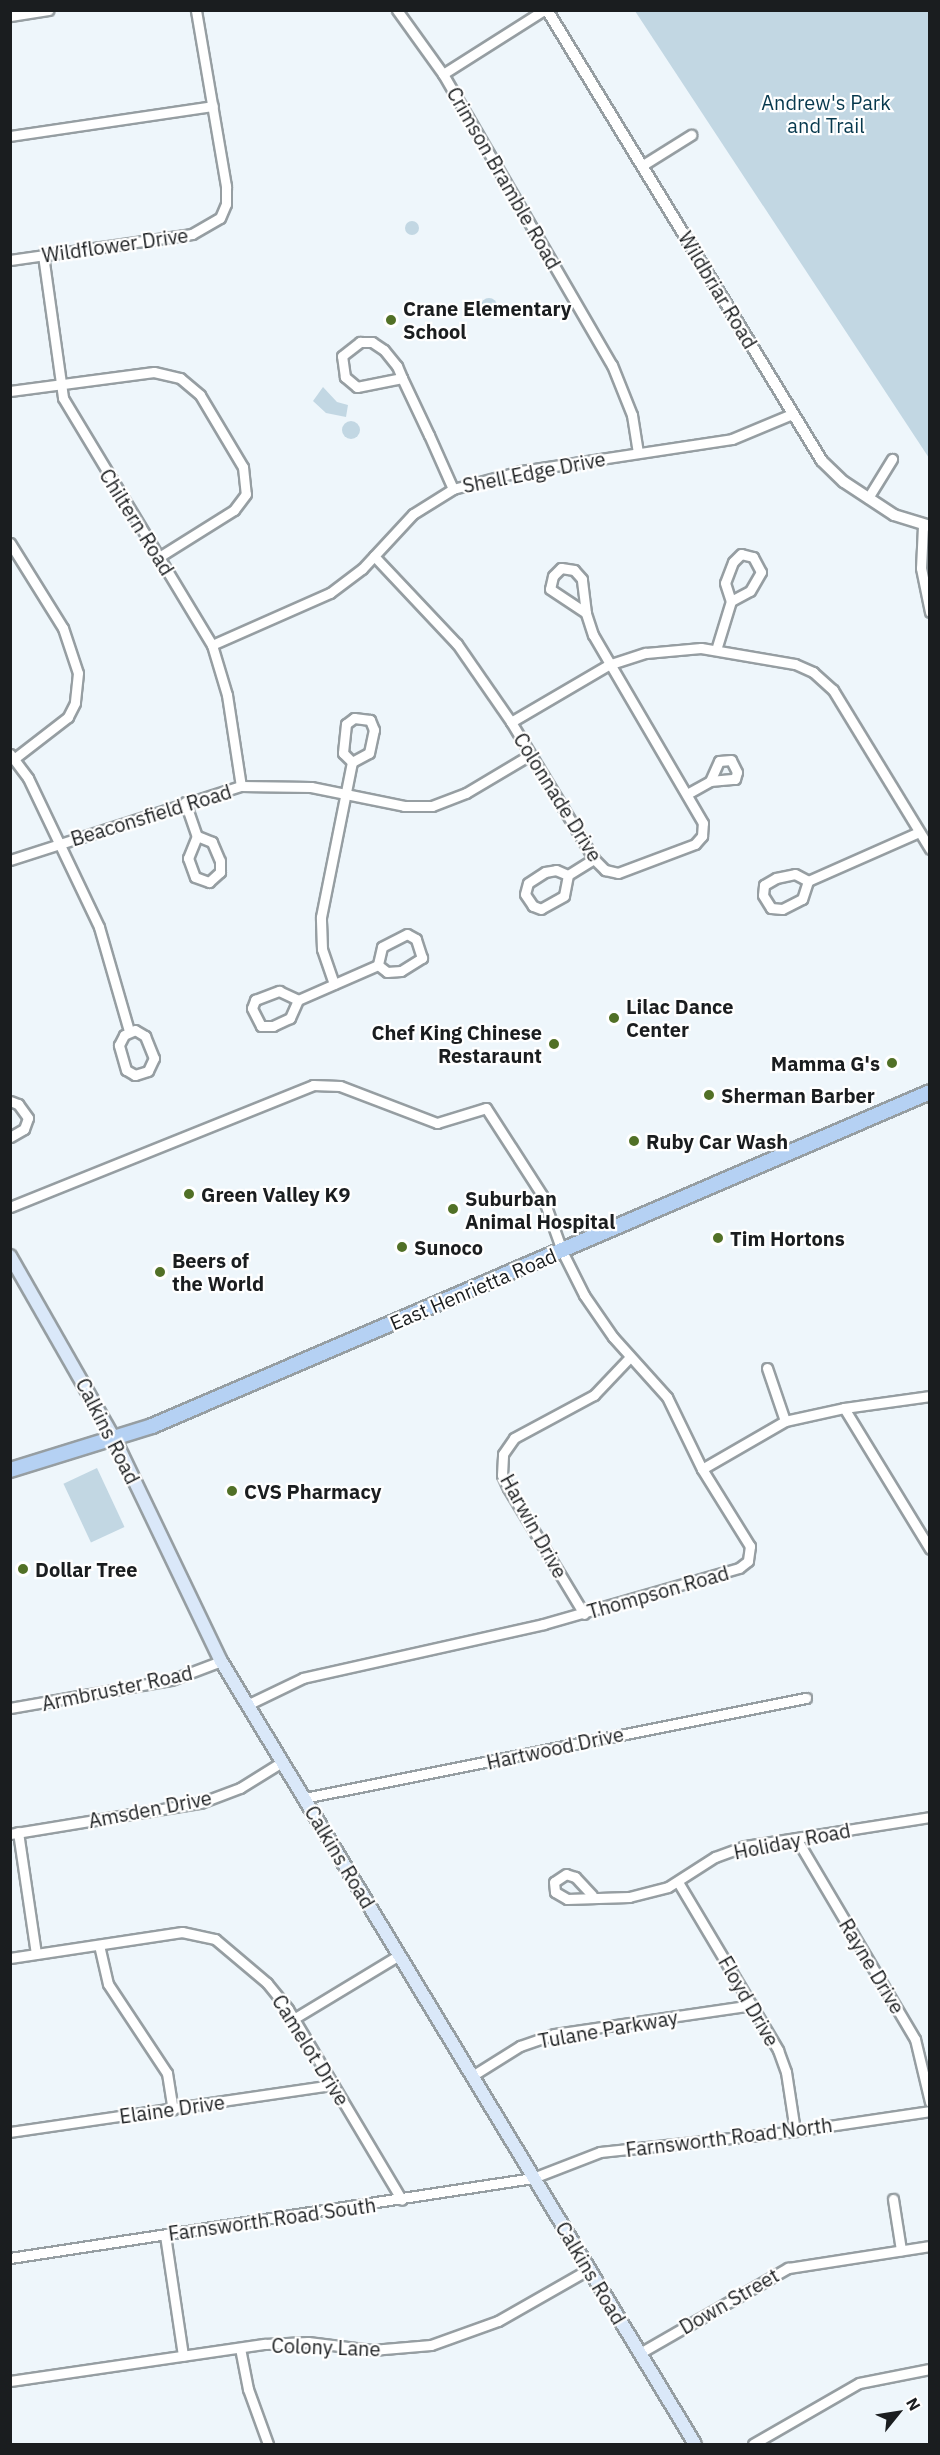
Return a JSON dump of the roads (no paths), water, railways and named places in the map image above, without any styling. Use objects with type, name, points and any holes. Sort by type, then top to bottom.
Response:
[{"type":"main road","name":"East Henrietta Road","points":[[10,1470],[114,1438],[561,1251],[930,1092]]},
{"type":"main road","name":"Calkins Road","points":[[10,1256],[114,1438],[221,1660],[695,2445]]},
{"type":"street","points":[[10,16],[49,10]]},
{"type":"street","name":"Wildflower Drive","points":[[10,260],[192,234],[216,223],[224,211],[227,195],[196,10]]},
{"type":"street","name":"Crimson Bramble Road","points":[[397,10],[443,74],[612,365],[632,415],[638,452]]},
{"type":"street","points":[[443,74],[545,10]]},
{"type":"street","name":"Wildbriar Road","points":[[545,10],[643,165],[822,461],[844,483],[894,515],[926,526]]},
{"type":"street","points":[[10,136],[213,106]]},
{"type":"street","points":[[643,165],[692,135]]},
{"type":"street","name":"Chiltern Road","points":[[43,255],[61,384],[73,419],[212,645],[226,695],[241,786]]},
{"type":"street","points":[[402,378],[357,387],[345,377],[342,356],[360,342],[372,342],[384,350],[402,378],[453,489]]},
{"type":"street","points":[[10,391],[154,372],[180,378],[200,395],[243,467],[247,489],[239,505],[159,557]]},
{"type":"street","name":"Shell Edge Drive","points":[[212,645],[317,600],[349,580],[413,514],[453,489],[521,471],[739,437],[792,414]]},
{"type":"street","points":[[868,498],[892,459]]},
{"type":"street","points":[[926,526],[921,568],[930,612]]},
{"type":"street","points":[[10,543],[63,628],[78,674],[75,703],[68,717],[13,756],[99,927],[129,1031]]},
{"type":"street","points":[[716,650],[731,601],[726,578],[733,562],[741,554],[753,557],[761,566],[756,584],[744,596],[731,601]]},
{"type":"street","name":"Colonnade Drive","points":[[374,556],[444,628],[511,722],[594,859],[605,870],[618,873],[695,844],[702,836],[703,822],[608,665],[586,613],[582,579],[574,570],[561,568],[553,576],[550,589],[586,613]]},
{"type":"street","points":[[511,722],[608,665],[674,648],[716,650],[795,664],[827,683],[930,849]]},
{"type":"street","points":[[334,984],[320,932],[352,762],[342,747],[346,724],[354,718],[370,720],[374,729],[369,753],[352,762]]},
{"type":"street","name":"Beaconsfield Road","points":[[10,860],[185,802],[241,786],[298,786],[404,806],[432,806],[466,793],[530,755]]},
{"type":"street","points":[[687,794],[710,781]]},
{"type":"street","points":[[185,802],[197,836],[188,858],[195,877],[209,882],[220,872],[220,861],[212,842],[197,836]]},
{"type":"street","points":[[808,881],[800,875],[788,874],[767,881],[762,895],[771,908],[782,909],[802,899],[808,881],[919,832]]},
{"type":"street","points":[[568,876],[556,870],[545,872],[528,883],[525,894],[533,906],[541,909],[564,896],[568,876],[594,859]]},
{"type":"street","points":[[407,934],[416,939],[422,953],[419,962],[393,973],[378,965],[382,947],[407,934]]},
{"type":"street","points":[[298,1000],[279,991],[255,1000],[252,1008],[261,1026],[273,1026],[290,1018],[298,1000],[378,965]]},
{"type":"street","points":[[129,1031],[145,1036],[152,1051],[152,1067],[141,1074],[130,1074],[120,1053],[121,1040],[129,1031]]},
{"type":"street","name":"Thompson Road","points":[[10,1208],[313,1085],[330,1084],[437,1123],[486,1108],[542,1195],[561,1251],[584,1295],[630,1357],[668,1397],[702,1469],[747,1539],[751,1552],[748,1561],[739,1568],[584,1614],[303,1678],[248,1705]]},
{"type":"street","points":[[10,1101],[18,1104],[27,1118],[24,1129],[10,1137]]},
{"type":"street","name":"Harwin Drive","points":[[584,1614],[508,1488],[502,1475],[502,1454],[514,1438],[594,1395],[630,1357]]},
{"type":"street","points":[[767,1368],[785,1421]]},
{"type":"street","points":[[702,1469],[785,1421],[844,1408],[930,1396]]},
{"type":"street","points":[[844,1408],[930,1549]]},
{"type":"street","name":"Armbruster Road","points":[[10,1708],[171,1680],[221,1660]]},
{"type":"street","name":"Hartwood Drive","points":[[304,1797],[806,1698]]},
{"type":"street","name":"Amsden Drive","points":[[14,1833],[200,1803],[240,1788],[282,1762]]},
{"type":"street","name":"Holiday Road","points":[[592,1895],[629,1897],[678,1882],[730,1851],[796,1838],[928,1819]]},
{"type":"street","points":[[14,1833],[36,1954]]},
{"type":"street","name":"Rayne Drive","points":[[796,1838],[915,2039],[930,2102]]},
{"type":"street","name":"Floyd Drive","points":[[678,1882],[752,2005],[784,2065],[795,2131]]},
{"type":"street","name":"Camelot Drive","points":[[10,1958],[182,1932],[208,1936],[267,1983],[295,2018],[402,2200]]},
{"type":"street","points":[[99,1945],[108,1984],[167,2073],[174,2109]]},
{"type":"street","points":[[295,2018],[399,1955]]},
{"type":"street","name":"Tulane Parkway","points":[[472,2076],[520,2046],[546,2036],[752,2005]]},
{"type":"street","name":"Elaine Drive","points":[[10,2132],[334,2085]]},
{"type":"street","name":"Farnsworth Road North","points":[[533,2178],[600,2152],[795,2131],[930,2111]]},
{"type":"street","name":"Farnsworth Road South","points":[[10,2258],[402,2200],[533,2178]]},
{"type":"street","points":[[893,2199],[901,2250]]},
{"type":"street","points":[[165,2235],[183,2356]]},
{"type":"street","name":"Down Street","points":[[640,2353],[788,2268],[930,2246]]},
{"type":"street","name":"Colony Lane","points":[[10,2381],[240,2348],[308,2342],[396,2350],[443,2343],[498,2321],[589,2269]]},
{"type":"street","points":[[240,2348],[248,2388],[268,2445]]},
{"type":"street","points":[[753,2445],[859,2383],[930,2370]]},
{"type":"place","name":"Crane Elementary School","points":[[391,320]]},
{"type":"place","name":"Lilac Dance Center","points":[[614,1018]]},
{"type":"place","name":"Chef King Chinese Restaraunt","points":[[554,1044]]},
{"type":"place","name":"Mamma G's","points":[[892,1063]]},
{"type":"place","name":"Sherman Barber","points":[[709,1095]]},
{"type":"place","name":"Ruby Car Wash","points":[[634,1141]]},
{"type":"place","name":"Green Valley K9","points":[[189,1194]]},
{"type":"place","name":"Suburban Animal Hospital","points":[[453,1209]]},
{"type":"place","name":"Tim Hortons","points":[[718,1238]]},
{"type":"place","name":"Sunoco","points":[[402,1247]]},
{"type":"place","name":"Beers of the World","points":[[160,1272]]},
{"type":"place","name":"CVS Pharmacy","points":[[232,1491]]},
{"type":"place","name":"Dollar Tree","points":[[23,1569]]},
{"type":"park label","name":"Andrew's Park and Trail","points":[[826,114]]}]
